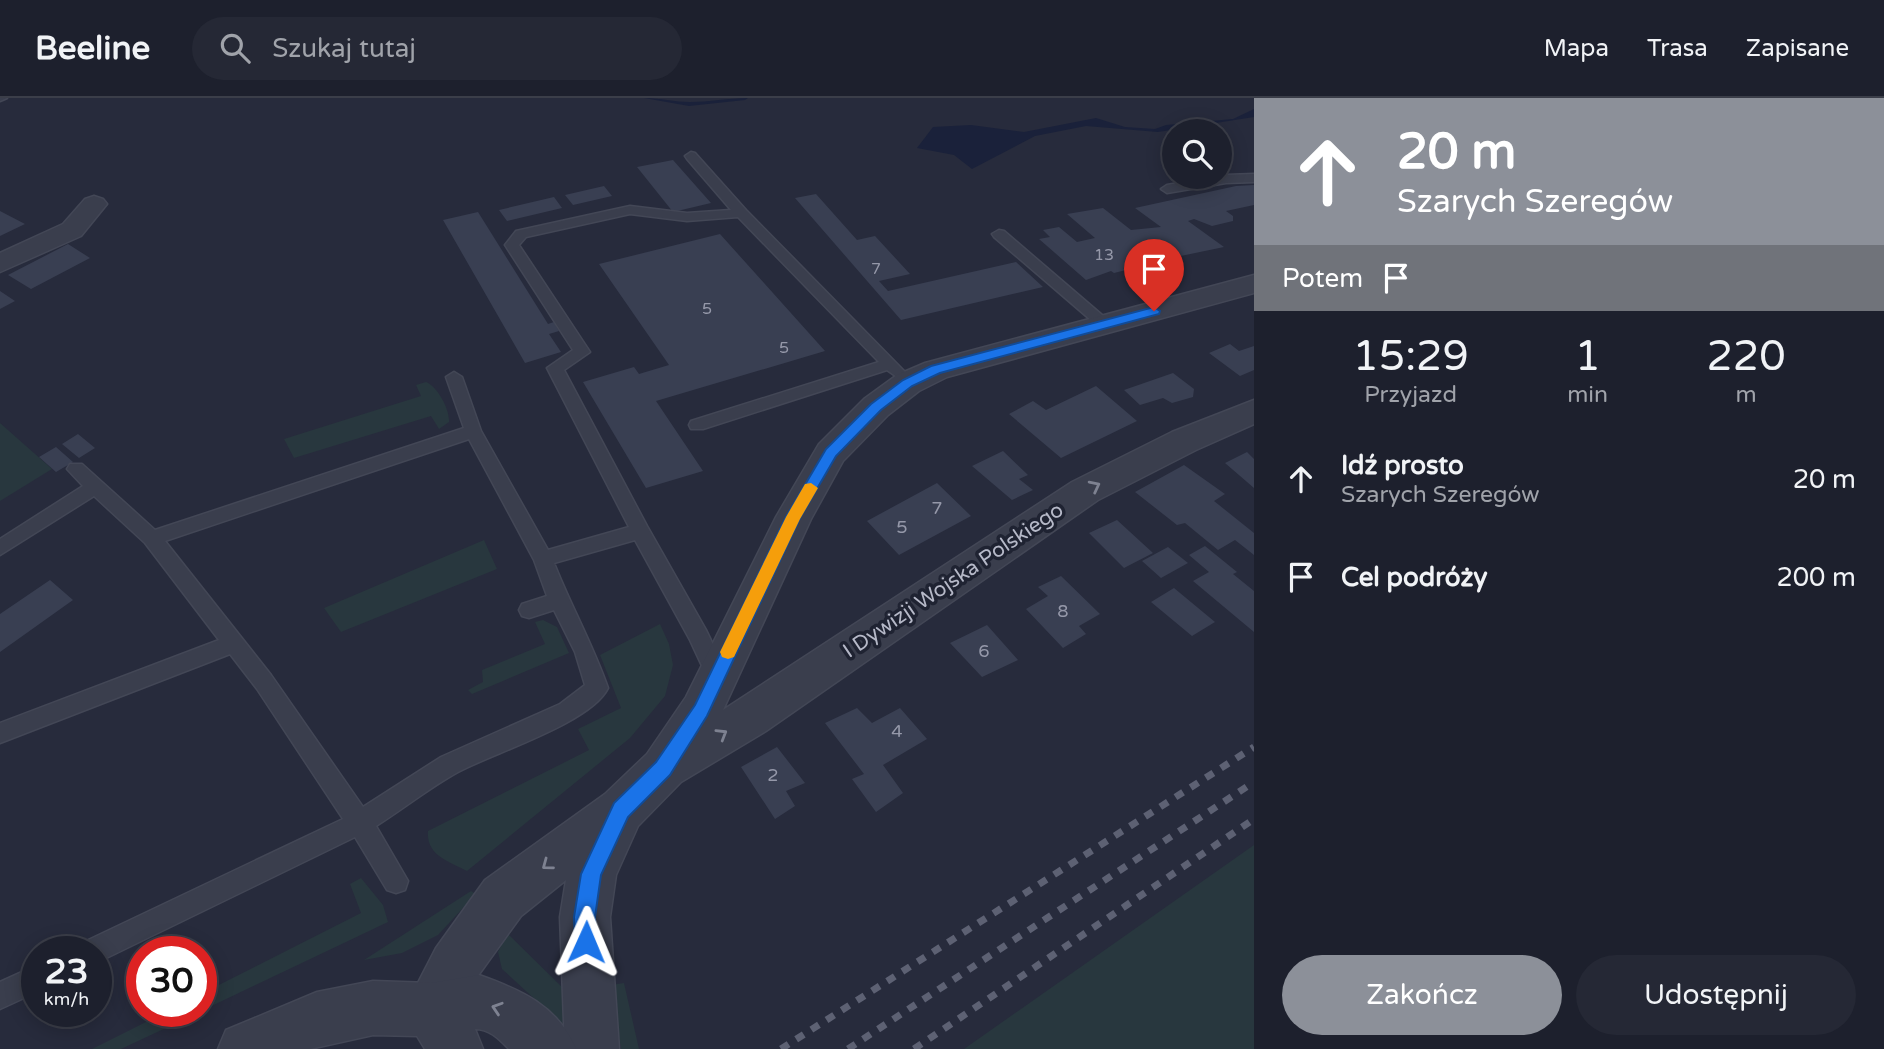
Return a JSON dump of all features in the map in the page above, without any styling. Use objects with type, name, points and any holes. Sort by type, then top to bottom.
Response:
[{"type":"street","points":[[0,264],[41,242],[72,230],[94,204]]},
{"type":"street","points":[[443,1030],[454,966],[503,898],[621,810],[663,769],[701,710],[794,517],[831,453],[876,407],[899,374],[936,369],[1254,284]]},
{"type":"street","name":"I Dywizji Wojska Polskiego","points":[[663,769],[751,717],[1085,491],[1184,441],[1254,411]]},
{"type":"street","points":[[592,1049],[585,917],[592,874],[621,810]]},
{"type":"street","points":[[443,1030],[479,1003],[510,1013],[549,1049]]},
{"type":"street","points":[[245,1049],[317,1019],[373,1008],[443,1030]]},
{"type":"lane","points":[[691,156],[741,213],[899,374]]},
{"type":"lane","points":[[1232,179],[1254,178]]},
{"type":"lane","points":[[717,676],[699,636],[640,531],[555,368],[582,352],[512,245],[521,234],[630,210],[687,216],[741,213]]},
{"type":"lane","points":[[999,234],[1104,324]]},
{"type":"lane","points":[[697,425],[899,374]]},
{"type":"lane","points":[[112,942],[360,823],[449,765],[568,711],[597,688],[585,652],[559,600],[543,559],[510,511],[473,431],[454,377]]},
{"type":"lane","points":[[152,538],[473,431]]},
{"type":"lane","points":[[76,469],[152,538],[234,643],[360,823],[396,881]]},
{"type":"lane","points":[[0,548],[95,487]]},
{"type":"lane","points":[[543,559],[640,531]]},
{"type":"lane","points":[[529,610],[559,600]]},
{"type":"lane","points":[[0,733],[234,643]]},
{"type":"lane","points":[[0,996],[21,986]]},
{"type":"shaded area","points":[[426,382],[439,394],[448,411],[449,422],[439,429],[431,416],[294,458],[284,439],[421,396],[416,385]]},
{"type":"shaded area","points":[[0,423],[52,469],[0,501]]},
{"type":"shaded area","points":[[484,540],[497,569],[341,632],[324,608]]},
{"type":"shaded area","points":[[543,620],[557,627],[569,653],[472,694],[468,690],[483,682],[482,670],[545,644],[535,622]]},
{"type":"shaded area","points":[[660,624],[669,644],[673,665],[665,696],[630,738],[467,871],[434,852],[428,839],[428,831],[589,750],[578,729],[621,708],[600,655]]},
{"type":"shaded area","points":[[1254,845],[1254,1049],[964,1049]]},
{"type":"shaded area","points":[[361,878],[383,905],[388,922],[217,1003],[217,986],[361,913],[350,884]]},
{"type":"shaded area","points":[[471,891],[476,894],[438,935],[402,953],[364,960]]},
{"type":"shaded area","points":[[507,933],[566,991],[566,1033],[552,1015],[502,969],[498,952]]},
{"type":"shaded area","points":[[624,983],[639,1049],[621,1049],[611,985]]},
{"type":"shaded area","points":[[136,1027],[168,1027],[121,1049],[92,1049]]},
{"type":"water","points":[[1254,109],[1254,117],[1233,119]]},
{"type":"water","points":[[1096,118],[1125,127],[1155,129],[1162,126],[1162,131],[1158,132],[1086,126],[1035,136],[972,169],[954,155],[917,148],[933,127],[971,125],[1024,132]]},
{"type":"building","points":[[673,160],[711,203],[673,212],[637,167]]},
{"type":"building","points":[[1254,185],[1254,205],[1226,211],[1233,216],[1233,221],[1212,226],[1194,219],[1188,221],[1224,247],[1123,268],[1126,270],[1114,273],[1111,271],[1086,280],[1039,239],[1050,237],[1043,230],[1059,227],[1077,242],[1095,238],[1067,214],[1103,208],[1131,230],[1161,227],[1135,208],[1236,186]]},
{"type":"building","points":[[604,186],[612,196],[573,205],[565,195]]},
{"type":"building","points":[[816,194],[857,240],[875,236],[910,274],[879,281],[888,291],[1016,262],[1043,287],[901,320],[795,198]]},
{"type":"building","points":[[554,197],[562,208],[507,221],[499,210]]},
{"type":"building","points":[[0,211],[25,224],[0,236]]},
{"type":"building","points":[[478,212],[548,324],[554,322],[559,331],[549,334],[561,352],[525,363],[443,220]]},
{"type":"building","points":[[720,234],[825,351],[656,401],[703,471],[646,488],[583,382],[634,367],[639,374],[669,365],[599,264]]},
{"type":"building","points":[[68,244],[90,258],[31,289],[8,275]]},
{"type":"building","points":[[0,291],[15,301],[0,309]]},
{"type":"building","points":[[1230,344],[1239,351],[1254,346],[1254,370],[1240,376],[1209,353]]},
{"type":"building","points":[[1173,373],[1194,389],[1193,397],[1172,403],[1163,398],[1140,405],[1124,390]]},
{"type":"building","points":[[1096,386],[1137,421],[1061,458],[1009,414],[1033,401],[1046,410]]},
{"type":"building","points":[[78,434],[95,448],[79,458],[62,444]]},
{"type":"building","points":[[56,447],[73,462],[56,472],[39,457]]},
{"type":"building","points":[[1003,451],[1028,475],[1019,479],[1033,490],[1012,500],[972,466]]},
{"type":"building","points":[[1247,452],[1254,459],[1254,488],[1225,463]]},
{"type":"building","points":[[1184,465],[1225,494],[1214,501],[1254,533],[1254,555],[1235,540],[1218,550],[1185,523],[1177,525],[1135,492]]},
{"type":"building","points":[[937,483],[971,516],[899,555],[867,521]]},
{"type":"building","points":[[1117,520],[1153,553],[1124,568],[1089,533]]},
{"type":"building","points":[[1205,546],[1237,572],[1233,574],[1254,591],[1254,632],[1193,581],[1209,572],[1189,555]]},
{"type":"building","points":[[1168,547],[1188,563],[1161,578],[1142,561]]},
{"type":"building","points":[[1061,576],[1100,614],[1079,626],[1086,634],[1063,648],[1026,609],[1048,596],[1038,587]]},
{"type":"building","points":[[50,580],[73,600],[0,652],[0,614]]},
{"type":"building","points":[[1174,588],[1215,622],[1192,636],[1151,602]]},
{"type":"building","points":[[987,625],[1018,660],[982,677],[950,643]]},
{"type":"building","points":[[857,708],[872,723],[900,708],[927,739],[883,765],[903,793],[876,812],[852,779],[864,774],[825,723]]},
{"type":"building","points":[[777,747],[805,783],[786,791],[795,806],[775,819],[741,767]]},
{"type":"waterway","points":[[647,98],[689,104],[745,98]]},
{"type":"railway","points":[[781,1049],[1254,747]]},
{"type":"railway","points":[[848,1049],[1254,782]]},
{"type":"railway","points":[[914,1049],[1254,819]]},
{"type":"slow traffic","points":[[728,652],[811,488]]},
{"type":"route","points":[[586,942],[585,917],[592,874],[621,810],[663,769],[701,710],[794,517],[831,453],[876,407],[908,383],[936,369],[1154,311]]}]
